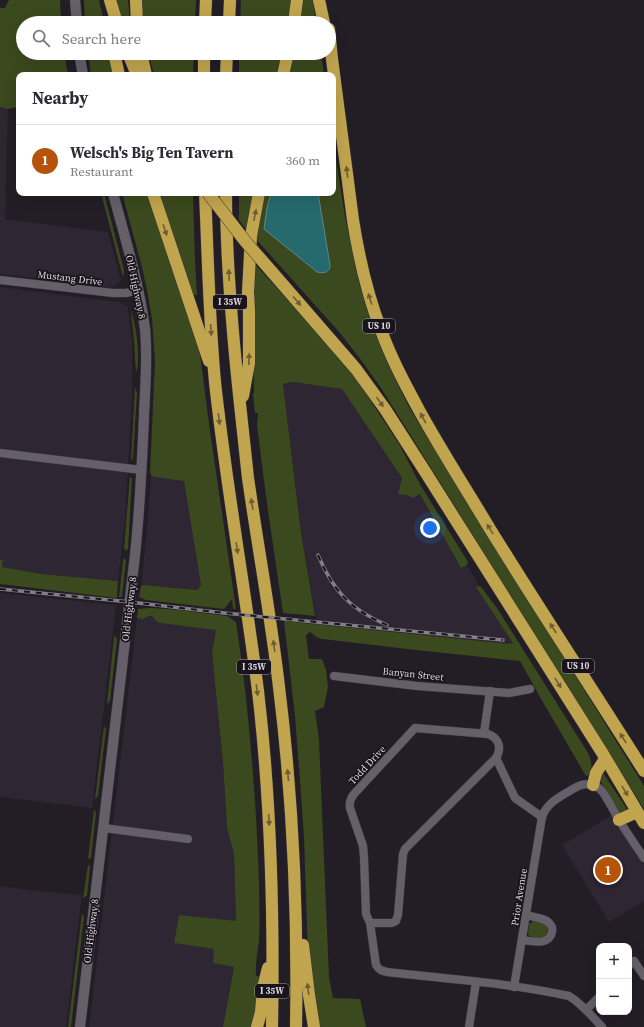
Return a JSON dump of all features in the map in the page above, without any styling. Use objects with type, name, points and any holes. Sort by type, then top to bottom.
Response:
[{"type":"highway","points":[[105,0],[108,16]]},
{"type":"highway","points":[[110,0],[115,16]]},
{"type":"highway","points":[[136,0],[137,16]]},
{"type":"highway","points":[[205,16],[206,0]]},
{"type":"highway","points":[[229,16],[230,0]]},
{"type":"highway","points":[[295,16],[297,0]]},
{"type":"highway","points":[[319,0],[322,16]]},
{"type":"highway","points":[[326,0],[327,16]]},
{"type":"highway","points":[[115,60],[117,72]]},
{"type":"highway","points":[[131,60],[136,72]]},
{"type":"highway","points":[[143,60],[145,72]]},
{"type":"highway","points":[[204,60],[204,72]]},
{"type":"highway","points":[[226,72],[227,60]]},
{"type":"highway","points":[[284,72],[286,60]]},
{"type":"highway","name":"US 10","points":[[332,60],[334,72]]},
{"type":"highway","name":"US 10","points":[[336,90],[357,246],[370,297],[391,355],[404,383],[449,462],[515,569],[644,771]]},
{"type":"highway","points":[[154,196],[215,380]]},
{"type":"highway","name":"I 35W","points":[[206,196],[209,307],[215,380],[223,451],[252,648],[266,780],[271,855],[272,1027]]},
{"type":"highway","name":"US 10","points":[[208,196],[245,241],[356,369],[385,409],[604,756],[644,823]]},
{"type":"highway","name":"I 35W","points":[[226,196],[233,344],[248,479],[279,686],[287,760],[296,926],[296,1027]]},
{"type":"highway","points":[[241,411],[249,363],[248,292],[251,236],[258,196]]},
{"type":"highway","points":[[593,785],[596,773],[604,756]]},
{"type":"highway","points":[[619,820],[637,812]]},
{"type":"highway","points":[[294,872],[306,977],[314,1027]]},
{"type":"highway","points":[[257,1027],[263,988],[272,956]]},
{"type":"street","points":[[75,0],[76,16]]},
{"type":"street","points":[[80,60],[82,72]]},
{"type":"street","name":"Old Highway 8","points":[[80,1027],[136,555],[142,470],[146,354],[144,327],[138,290],[114,196]]},
{"type":"street","name":"Mustang Drive","points":[[0,280],[113,293],[126,293],[138,290]]},
{"type":"street","points":[[0,453],[142,470]]},
{"type":"street","name":"Banyan Street","points":[[334,676],[417,686],[509,693],[530,689]]},
{"type":"street","points":[[370,923],[392,923],[396,921],[398,915],[403,854],[405,849],[496,758],[499,744],[492,736],[484,733],[490,691]]},
{"type":"street","name":"Todd Drive","points":[[484,733],[415,728],[354,794],[351,798],[350,808],[363,846],[366,914],[370,923],[375,963],[379,969],[382,971],[514,987]]},
{"type":"street","points":[[496,758],[515,798],[542,817]]},
{"type":"street","name":"Prior Avenue","points":[[514,987],[542,817],[544,812],[555,800],[579,785],[593,785]]},
{"type":"street","points":[[593,785],[602,791],[644,858]]},
{"type":"street","points":[[104,828],[188,838]]},
{"type":"street","points":[[522,940],[544,942],[552,934],[552,928],[546,920],[526,915]]},
{"type":"street","points":[[632,963],[634,961],[644,976]]},
{"type":"street","points":[[469,1027],[476,982]]},
{"type":"street","points":[[514,987],[569,996],[586,1010],[602,1027]]},
{"type":"street","points":[[586,1010],[596,1000]]},
{"type":"shaded area","points":[[0,107],[8,109],[5,219],[108,232],[121,281],[113,287],[0,274]]},
{"type":"shaded area","points":[[0,287],[119,302],[128,307],[132,342],[132,396],[125,520],[118,581],[42,574],[2,567],[3,561],[0,560]]},
{"type":"shaded area","points":[[293,382],[342,389],[402,478],[402,494],[413,498],[420,494],[461,567],[467,565],[479,586],[477,587],[513,643],[510,644],[317,625],[301,533],[283,384]]},
{"type":"shaded area","points":[[151,475],[155,477],[184,480],[201,585],[197,590],[144,585],[141,586]]},
{"type":"shaded area","points":[[0,593],[116,605],[92,808],[0,797]]},
{"type":"shaded area","points":[[152,616],[160,623],[217,629],[212,653],[223,763],[227,828],[234,854],[236,922],[179,915],[174,943],[214,949],[234,967],[223,1027],[89,1027],[137,618],[143,619]]},
{"type":"shaded area","points":[[612,815],[644,865],[644,901],[609,922],[562,845]]},
{"type":"shaded area","points":[[0,886],[82,895],[66,1027],[0,1027]]},
{"type":"green space","points":[[9,0],[60,0],[61,16],[16,16],[16,60],[65,60],[67,72],[16,72],[16,108],[8,109],[0,107],[0,8],[5,8]]},
{"type":"green space","points":[[84,0],[99,0],[102,16],[85,16]]},
{"type":"green space","points":[[114,0],[128,0],[129,16],[119,16]]},
{"type":"green space","points":[[142,0],[196,0],[195,16],[143,16]]},
{"type":"green space","points":[[241,0],[293,0],[291,16],[240,16]]},
{"type":"green space","points":[[300,0],[313,0],[315,16],[298,16]]},
{"type":"green space","points":[[89,60],[112,60],[114,72],[91,72]]},
{"type":"green space","points":[[150,60],[194,60],[193,72],[153,72]]},
{"type":"green space","points":[[239,60],[283,60],[281,72],[239,72]]},
{"type":"green space","points":[[290,60],[322,60],[324,72],[288,72]]},
{"type":"green space","points":[[336,159],[345,216],[359,283],[371,323],[388,364],[410,409],[644,786],[644,809],[381,388],[340,333],[255,238],[262,196],[270,196],[267,208],[271,234],[317,272],[330,264],[319,196],[336,196]]},
{"type":"green space","points":[[102,196],[105,196],[124,270],[123,277]]},
{"type":"green space","points":[[123,196],[148,196],[188,309],[200,354],[236,609],[233,609],[232,599],[224,609],[146,600],[139,597],[141,586],[144,585],[197,590],[201,585],[184,481],[155,477],[150,473],[155,360],[152,319],[142,267]]},
{"type":"green space","points":[[157,196],[193,196],[197,295],[191,295]]},
{"type":"green space","points":[[239,196],[254,196],[248,232],[239,220]]},
{"type":"green space","points":[[254,263],[338,355],[355,377],[399,444],[421,486],[468,562],[467,565],[461,568],[420,494],[413,498],[407,495],[398,494],[402,478],[342,389],[293,382],[283,384],[301,533],[315,616],[283,613],[257,425],[258,413],[255,413],[253,394]]},
{"type":"green space","points":[[131,312],[135,324],[137,342],[138,360],[136,372],[134,341]]},
{"type":"green space","points":[[135,387],[137,393],[133,458],[131,461]]},
{"type":"green space","points":[[130,476],[132,479],[128,549],[126,551],[124,548]]},
{"type":"green space","points":[[125,558],[126,561],[122,597],[119,597],[123,560]]},
{"type":"green space","points":[[0,560],[3,560],[2,567],[42,574],[118,581],[117,598],[0,584]]},
{"type":"green space","points":[[479,586],[497,608],[588,753],[591,764],[590,775],[586,776],[520,661],[323,639],[318,638],[310,632],[306,635],[309,659],[322,659],[326,670],[328,687],[324,707],[315,711],[319,740],[329,977],[333,998],[360,999],[366,1027],[318,1027],[308,954],[304,837],[295,716],[284,621],[510,644],[513,643],[476,587]]},
{"type":"green space","points":[[151,608],[227,616],[236,622],[248,719],[258,849],[259,940],[256,976],[261,977],[254,1027],[223,1027],[234,967],[213,963],[214,949],[174,943],[179,915],[236,921],[234,854],[227,828],[223,763],[212,653],[216,630],[160,623],[157,622],[152,616],[143,619],[137,618],[138,609]]},
{"type":"green space","points":[[114,636],[117,640],[110,701],[107,704]]},
{"type":"green space","points":[[104,726],[106,729],[98,796],[95,799]]},
{"type":"green space","points":[[603,773],[629,812],[623,814],[619,813],[614,808],[600,780],[601,774]]},
{"type":"green space","points":[[94,809],[96,813],[91,858],[88,859]]},
{"type":"green space","points":[[88,865],[90,866],[87,896],[83,898]]},
{"type":"green space","points":[[82,913],[84,917],[71,1027],[68,1027]]},
{"type":"green space","points":[[534,921],[546,926],[548,930],[544,937],[536,938],[528,935],[529,924]]},
{"type":"water","points":[[270,196],[318,196],[330,265],[328,271],[324,273],[317,272],[264,229]]},
{"type":"railway","points":[[318,555],[330,579],[345,598],[363,613],[387,625]]},
{"type":"railway","points":[[0,589],[224,613],[503,640]]},
{"type":"place","name":"Welsch's Big Ten Tavern","points":[[608,870]]}]
